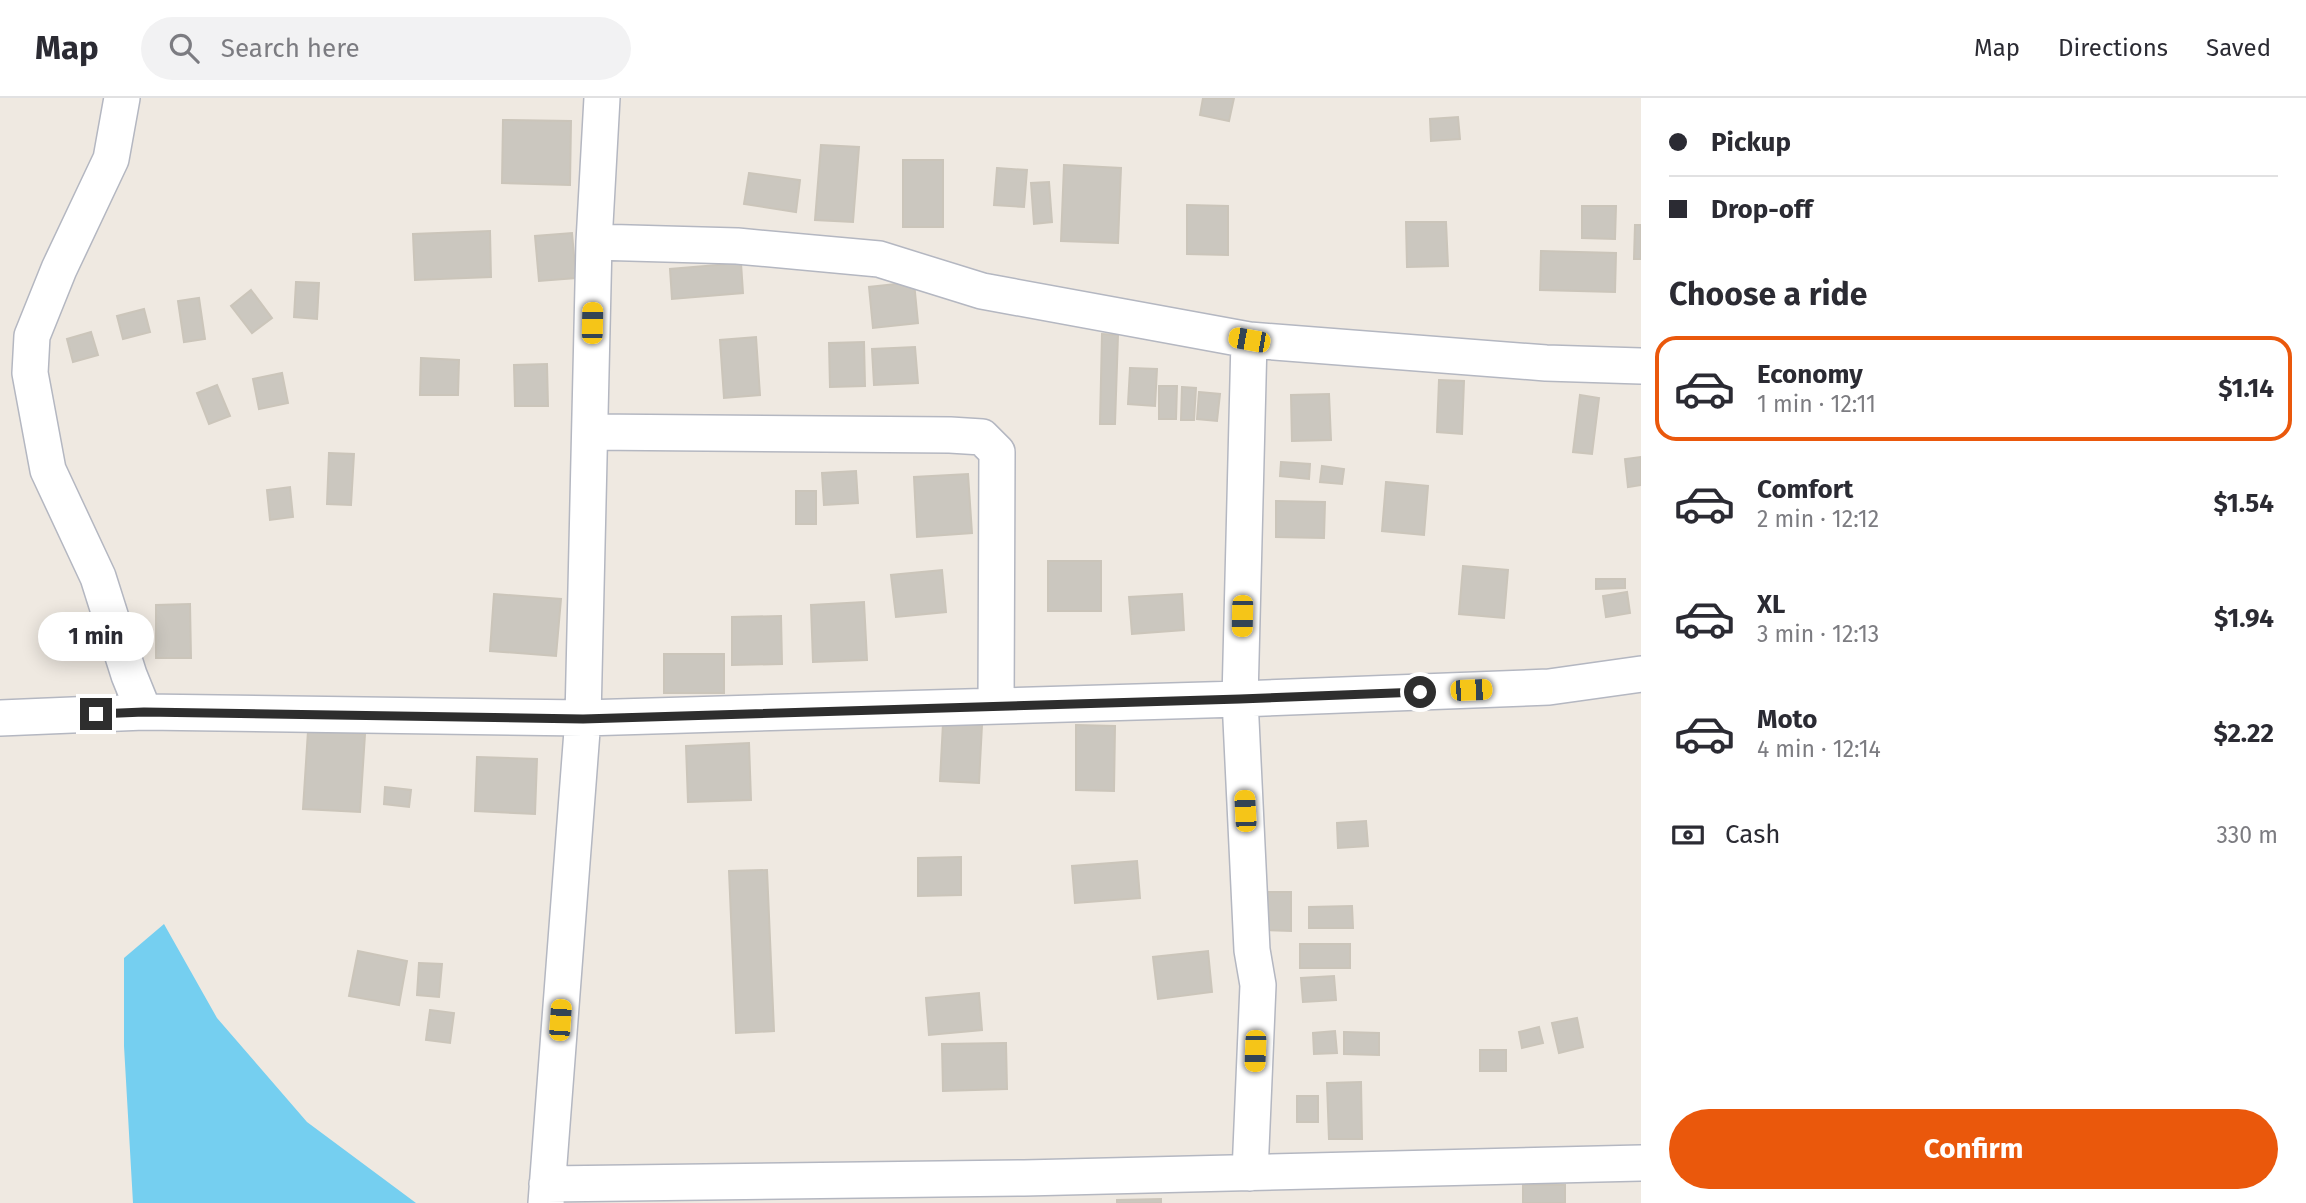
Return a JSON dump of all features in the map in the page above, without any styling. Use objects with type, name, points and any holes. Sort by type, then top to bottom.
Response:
[{"type":"street","points":[[122,98],[111,159],[59,269],[32,336],[30,373],[48,470],[98,577],[129,675],[144,712]]},
{"type":"street","points":[[602,98],[594,242],[583,719],[547,1194],[1641,1163]]},
{"type":"street","points":[[594,242],[737,246],[879,259],[982,291],[1249,340],[1546,363],[1641,366]]},
{"type":"street","points":[[1249,340],[1240,699],[1252,950],[1258,985],[1250,1173]]},
{"type":"street","points":[[590,432],[982,437],[997,452],[996,706]]},
{"type":"street","points":[[0,718],[144,712],[583,719],[1549,687],[1641,674]]},
{"type":"water","points":[[164,924],[217,1018],[307,1122],[416,1203],[133,1203],[124,1046],[124,958]]},
{"type":"building","points":[[1203,98],[1234,98],[1229,121],[1200,115]]},
{"type":"building","points":[[1458,117],[1460,139],[1431,141],[1430,119]]},
{"type":"building","points":[[503,120],[571,121],[570,185],[502,183]]},
{"type":"building","points":[[821,145],[859,147],[853,222],[815,220]]},
{"type":"building","points":[[903,160],[943,160],[943,227],[903,227]]},
{"type":"building","points":[[1064,165],[1121,168],[1118,243],[1061,241]]},
{"type":"building","points":[[997,168],[1027,170],[1024,207],[994,205]]},
{"type":"building","points":[[749,173],[800,180],[796,212],[744,204]]},
{"type":"building","points":[[1049,182],[1052,222],[1034,224],[1031,183]]},
{"type":"building","points":[[1187,205],[1228,206],[1228,255],[1187,254]]},
{"type":"building","points":[[1582,206],[1616,206],[1615,239],[1582,238]]},
{"type":"building","points":[[1406,222],[1446,222],[1448,266],[1407,267]]},
{"type":"building","points":[[1635,225],[1641,225],[1641,259],[1634,259]]},
{"type":"building","points":[[490,231],[491,277],[415,280],[413,234]]},
{"type":"building","points":[[572,233],[576,278],[539,281],[535,236]]},
{"type":"building","points":[[1541,251],[1616,253],[1615,292],[1540,290]]},
{"type":"building","points":[[741,263],[743,293],[672,299],[670,269]]},
{"type":"building","points":[[296,282],[319,283],[317,319],[294,317]]},
{"type":"building","points":[[914,282],[918,323],[873,328],[869,287]]},
{"type":"building","points":[[251,290],[272,318],[252,333],[231,306]]},
{"type":"building","points":[[199,298],[205,339],[184,342],[178,301]]},
{"type":"building","points":[[144,309],[150,332],[123,339],[117,316]]},
{"type":"building","points":[[91,332],[98,355],[73,362],[67,339]]},
{"type":"building","points":[[1102,334],[1118,335],[1115,424],[1100,424]]},
{"type":"building","points":[[756,337],[760,395],[724,398],[720,340]]},
{"type":"building","points":[[864,342],[865,386],[830,387],[829,343]]},
{"type":"building","points":[[915,347],[918,383],[874,385],[872,349]]},
{"type":"building","points":[[421,358],[459,360],[458,395],[420,395]]},
{"type":"building","points":[[547,364],[548,406],[515,406],[514,365]]},
{"type":"building","points":[[1130,368],[1157,369],[1155,406],[1128,404]]},
{"type":"building","points":[[282,373],[288,403],[259,409],[253,379]]},
{"type":"building","points":[[1439,380],[1464,381],[1462,434],[1437,432]]},
{"type":"building","points":[[217,385],[230,416],[209,424],[197,393]]},
{"type":"building","points":[[1159,386],[1177,386],[1176,419],[1159,419]]},
{"type":"building","points":[[1182,387],[1196,388],[1194,420],[1181,420]]},
{"type":"building","points":[[1199,392],[1220,394],[1217,421],[1197,419]]},
{"type":"building","points":[[1329,394],[1331,440],[1292,441],[1291,395]]},
{"type":"building","points":[[1580,395],[1599,398],[1592,454],[1573,452]]},
{"type":"building","points":[[329,453],[354,454],[351,505],[327,504]]},
{"type":"building","points":[[1641,457],[1641,485],[1628,487],[1625,459]]},
{"type":"building","points":[[1281,462],[1310,464],[1309,479],[1280,476]]},
{"type":"building","points":[[1322,466],[1344,469],[1342,484],[1320,482]]},
{"type":"building","points":[[856,471],[858,503],[824,505],[822,473]]},
{"type":"building","points":[[968,474],[972,533],[917,537],[914,477]]},
{"type":"building","points":[[1386,482],[1428,486],[1424,535],[1382,531]]},
{"type":"building","points":[[290,487],[293,517],[270,520],[267,490]]},
{"type":"building","points":[[796,491],[816,491],[816,524],[796,524]]},
{"type":"building","points":[[1276,501],[1325,502],[1324,538],[1276,537]]},
{"type":"building","points":[[1048,561],[1101,561],[1101,611],[1048,611]]},
{"type":"building","points":[[1463,566],[1508,570],[1504,618],[1459,614]]},
{"type":"building","points":[[942,570],[946,612],[896,617],[891,575]]},
{"type":"building","points":[[1596,579],[1625,579],[1625,588],[1596,589]]},
{"type":"building","points":[[1627,592],[1630,613],[1606,617],[1603,596]]},
{"type":"building","points":[[494,594],[561,599],[556,656],[490,651]]},
{"type":"building","points":[[1182,594],[1184,630],[1132,634],[1129,597]]},
{"type":"building","points":[[864,602],[867,660],[813,662],[811,605]]},
{"type":"building","points":[[190,604],[191,658],[156,658],[156,605]]},
{"type":"building","points":[[781,616],[782,664],[732,665],[732,617]]},
{"type":"building","points":[[664,654],[724,654],[724,693],[664,693]]},
{"type":"building","points":[[943,723],[982,725],[979,783],[940,781]]},
{"type":"building","points":[[1076,725],[1115,726],[1114,791],[1076,790]]},
{"type":"building","points":[[308,731],[365,734],[360,812],[303,809]]},
{"type":"building","points":[[749,743],[751,800],[688,802],[686,746]]},
{"type":"building","points":[[477,757],[537,759],[535,814],[475,811]]},
{"type":"building","points":[[385,787],[411,790],[409,807],[384,804]]},
{"type":"building","points":[[1366,821],[1368,846],[1338,848],[1337,823]]},
{"type":"building","points":[[961,857],[961,895],[918,896],[918,858]]},
{"type":"building","points":[[1137,861],[1140,898],[1075,903],[1072,866]]},
{"type":"building","points":[[767,870],[774,1031],[736,1033],[729,871]]},
{"type":"building","points":[[1264,892],[1291,892],[1291,931],[1264,930]]},
{"type":"building","points":[[1352,906],[1353,928],[1309,928],[1309,907]]},
{"type":"building","points":[[1300,944],[1350,944],[1350,968],[1300,968]]},
{"type":"building","points":[[358,951],[407,961],[399,1005],[349,996]]},
{"type":"building","points":[[1208,951],[1212,992],[1158,999],[1153,957]]},
{"type":"building","points":[[419,963],[442,964],[439,997],[417,995]]},
{"type":"building","points":[[1334,976],[1336,1000],[1303,1002],[1301,978]]},
{"type":"building","points":[[979,993],[982,1030],[929,1035],[926,998]]},
{"type":"building","points":[[430,1010],[454,1013],[450,1043],[426,1040]]},
{"type":"building","points":[[1577,1018],[1583,1047],[1559,1053],[1552,1023]]},
{"type":"building","points":[[1539,1027],[1543,1043],[1522,1048],[1519,1032]]},
{"type":"building","points":[[1335,1031],[1337,1053],[1314,1054],[1313,1033]]},
{"type":"building","points":[[1344,1032],[1379,1033],[1379,1055],[1344,1054]]},
{"type":"building","points":[[1006,1043],[1007,1089],[943,1091],[942,1044]]},
{"type":"building","points":[[1480,1050],[1506,1050],[1506,1071],[1480,1071]]},
{"type":"building","points":[[1361,1082],[1362,1139],[1329,1139],[1327,1083]]},
{"type":"building","points":[[1297,1096],[1318,1096],[1318,1122],[1297,1122]]},
{"type":"building","points":[[1523,1185],[1565,1185],[1565,1203],[1523,1203]]},
{"type":"building","points":[[1161,1199],[1161,1203],[1117,1203],[1117,1200]]},
{"type":"route","points":[[96,714],[144,712],[583,719],[1420,692]]}]
